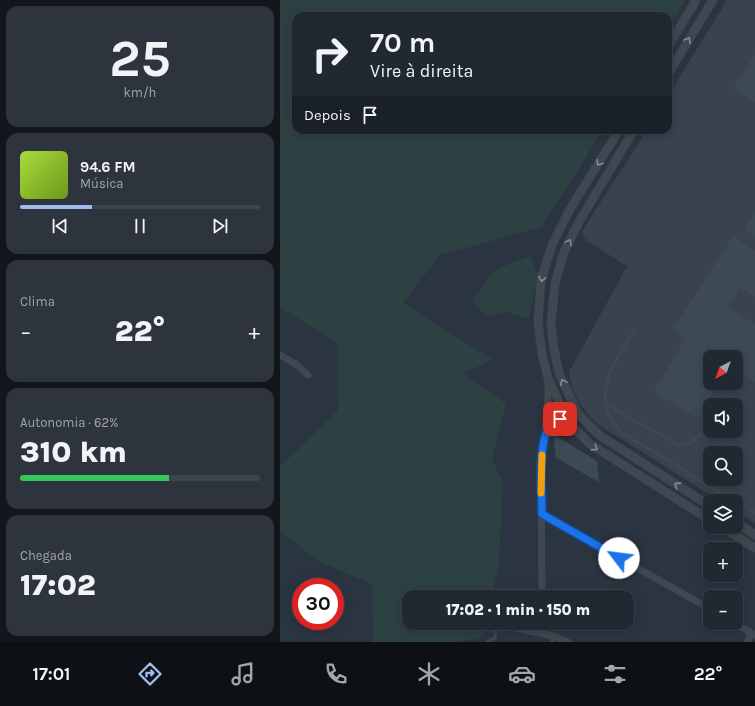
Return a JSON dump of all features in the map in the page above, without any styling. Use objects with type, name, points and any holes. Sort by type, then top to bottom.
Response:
[{"type":"street","points":[[672,40],[696,0]]},
{"type":"street","points":[[672,67],[713,0]]},
{"type":"street","points":[[617,134],[570,209],[552,245],[542,280],[538,322],[542,354],[548,378],[568,422],[590,444],[703,516]]},
{"type":"street","points":[[632,134],[580,220],[564,252],[554,284],[551,323],[554,349],[559,373],[578,414],[599,435],[703,502]]},
{"type":"street","points":[[280,355],[297,365],[308,375]]},
{"type":"street","points":[[542,590],[541,466],[548,399],[548,378]]},
{"type":"street","points":[[544,436],[550,424],[560,419],[568,422]]},
{"type":"street","points":[[542,514],[703,605]]},
{"type":"street","points":[[743,527],[755,535]]},
{"type":"street","points":[[733,534],[755,548]]},
{"type":"street","points":[[743,628],[753,634],[748,642]]},
{"type":"street","points":[[527,630],[542,633],[552,639],[568,642]]},
{"type":"lane","points":[[633,333],[610,369],[604,390],[609,414],[621,432],[723,494]]},
{"type":"lane","points":[[606,404],[679,445],[690,443],[703,433]]},
{"type":"lane","points":[[743,506],[755,513]]},
{"type":"lane","points":[[487,642],[495,638],[496,630]]},
{"type":"shaded area","points":[[280,0],[685,0],[672,21],[672,12],[292,12],[292,134],[600,134],[542,227],[440,255],[403,303],[493,360],[463,373],[506,404],[492,460],[503,482],[499,562],[493,590],[402,590],[402,630],[484,630],[483,637],[457,642],[373,642],[372,584],[320,562],[280,531],[280,464],[285,462],[338,410],[337,344],[280,307]]},
{"type":"shaded area","points":[[727,0],[755,0],[755,523],[743,515],[743,494],[709,494],[596,423],[580,404],[573,391],[569,372],[627,266],[587,241],[583,236],[582,231],[644,134],[672,134],[672,89]]},
{"type":"shaded area","points":[[530,256],[538,274],[529,319],[508,312],[488,317],[471,301],[496,269]]},
{"type":"building","points":[[755,54],[755,102],[733,89]]},
{"type":"building","points":[[755,211],[755,236],[744,230]]},
{"type":"building","points":[[733,236],[755,251],[755,297],[740,287],[728,307],[755,324],[755,382],[743,374],[743,350],[703,350],[703,390],[714,390],[710,398],[703,398],[703,410],[698,419],[654,392],[686,337],[673,329]]},
{"type":"building","points":[[553,434],[597,461],[599,482],[556,458]]},
{"type":"slow traffic","points":[[541,493],[542,455]]},
{"type":"route","points":[[560,419],[550,424],[544,436],[541,466],[542,514],[619,558]]}]
